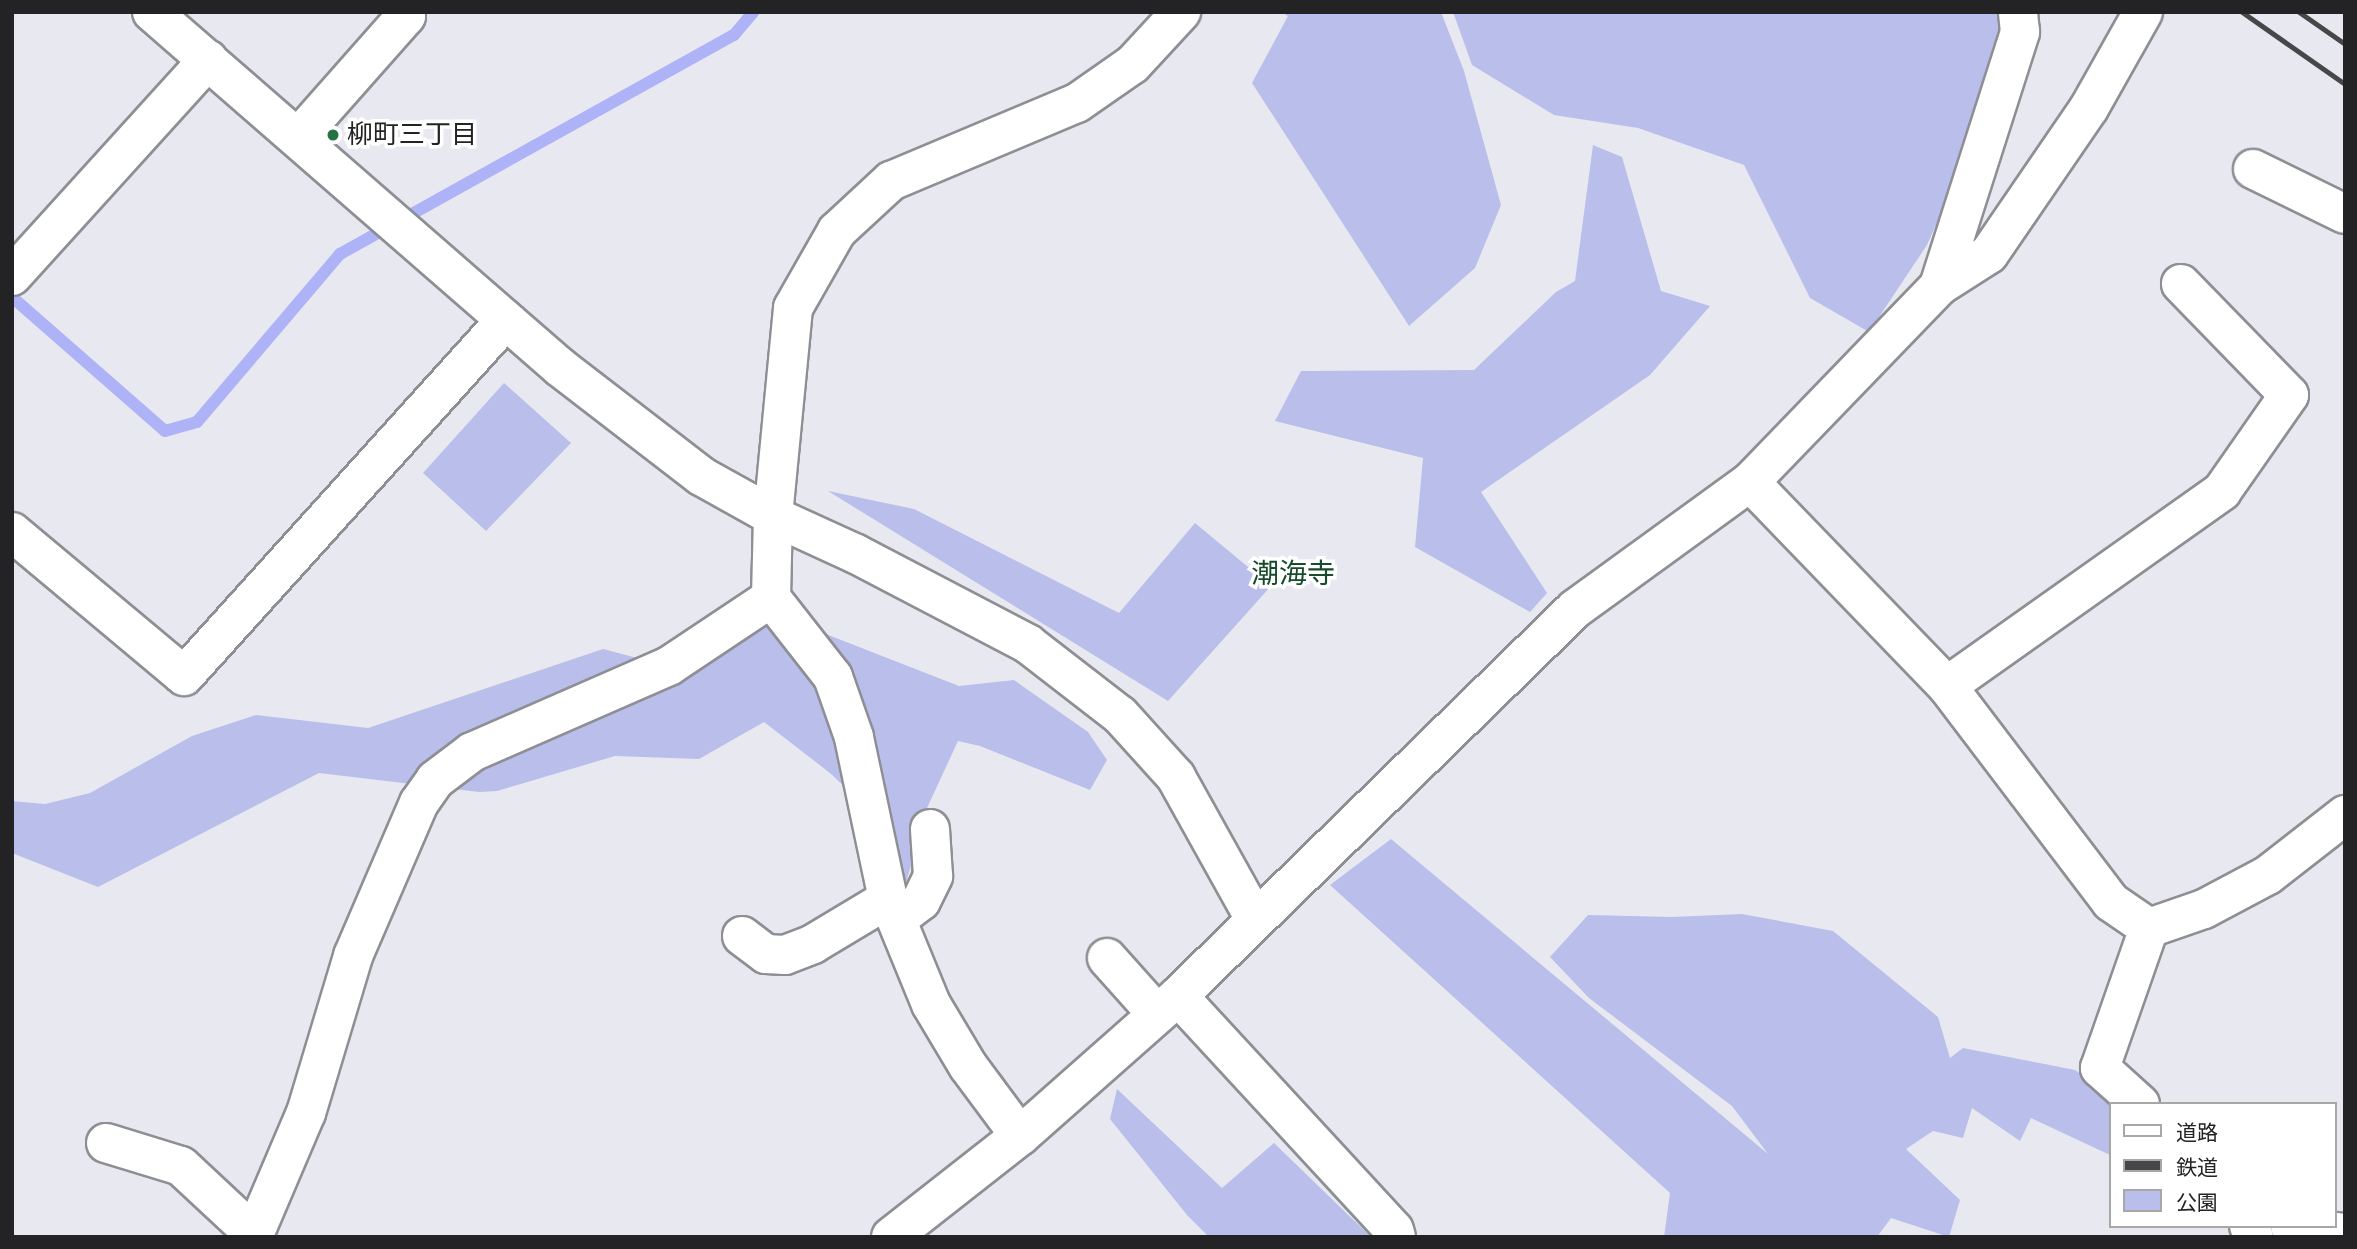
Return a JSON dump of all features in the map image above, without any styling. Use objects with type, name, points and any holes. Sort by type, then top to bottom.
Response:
[{"type":"street","points":[[152,12],[561,368],[701,476],[774,516],[856,554],[1028,644],[1119,715],[1176,777],[1255,919]]},
{"type":"street","points":[[298,138],[406,16],[402,12]]},
{"type":"street","points":[[1020,1136],[968,1066],[931,1004],[892,909],[854,737],[833,677],[771,598],[774,516],[793,308],[837,231],[891,181],[1077,103],[1133,64],[1181,12]]},
{"type":"street","points":[[1939,286],[2020,32],[2018,12]]},
{"type":"street","points":[[891,1237],[1020,1136],[1167,1005],[1369,813],[1575,608],[1750,482],[1939,286],[1989,254],[2089,108],[2143,12]]},
{"type":"street","points":[[12,276],[208,60]]},
{"type":"street","points":[[2253,169],[2345,214]]},
{"type":"street","points":[[1947,686],[2222,491],[2289,395],[2181,284]]},
{"type":"street","points":[[12,532],[184,676],[506,320]]},
{"type":"street","points":[[1750,482],[1947,686],[2111,902],[2149,928]]},
{"type":"street","points":[[106,1143],[181,1166],[253,1235],[306,1113],[353,956],[419,803],[435,780],[472,752],[668,666],[771,598]]},
{"type":"street","points":[[2149,928],[2204,909],[2269,876],[2345,815]]},
{"type":"street","points":[[742,936],[766,954],[785,955],[892,909],[921,901],[933,876],[930,828]]},
{"type":"street","points":[[2138,1102],[2100,1068],[2149,928]]},
{"type":"street","points":[[1107,958],[1167,1005],[1394,1230],[1395,1237]]},
{"type":"street","points":[[2306,1228],[2345,1233]]},
{"type":"green space","points":[[1281,12],[1441,12],[1464,71],[1501,205],[1475,268],[1409,326],[1252,83],[1288,16]]},
{"type":"green space","points":[[1453,12],[2003,12],[1980,126],[1927,245],[1869,332],[1810,298],[1744,165],[1638,128],[1554,115],[1472,65]]},
{"type":"green space","points":[[1593,145],[1622,157],[1661,291],[1710,306],[1650,375],[1481,492],[1547,593],[1530,612],[1415,547],[1423,458],[1275,421],[1301,371],[1474,370],[1556,292],[1575,281]]},
{"type":"green space","points":[[504,383],[571,443],[486,531],[423,473]]},
{"type":"green space","points":[[828,491],[914,509],[1119,613],[1195,523],[1271,586],[1168,701]]},
{"type":"green space","points":[[772,613],[959,686],[1014,680],[1088,732],[1107,760],[1090,790],[980,746],[958,741],[927,808],[906,883],[869,810],[830,773],[764,722],[699,759],[615,756],[497,791],[479,792],[319,773],[98,887],[12,853],[12,801],[45,804],[90,793],[192,736],[256,715],[368,728],[603,649],[660,664]]},
{"type":"green space","points":[[1391,839],[1768,1154],[1732,1106],[1589,998],[1550,957],[1588,915],[1672,917],[1742,914],[1833,931],[1938,1017],[1950,1058],[1963,1048],[2075,1070],[2118,1099],[2122,1102],[2108,1102],[2108,1154],[2031,1118],[2020,1141],[1972,1108],[1963,1138],[1933,1131],[1906,1149],[1960,1200],[1949,1237],[1891,1218],[1877,1237],[1664,1237],[1670,1193],[1330,885]]},
{"type":"green space","points":[[1117,1089],[1222,1188],[1274,1143],[1371,1237],[1209,1237],[1187,1215],[1110,1119]]},
{"type":"waterway","points":[[12,297],[165,431],[197,422],[340,254],[734,35],[753,12]]},
{"type":"railway","points":[[2242,12],[2345,84]]},
{"type":"railway","points":[[2299,12],[2345,44]]},
{"type":"place","name":"柳町三丁目","points":[[333,135]]},
{"type":"district","name":"潮海寺","points":[[1293,574]]}]
